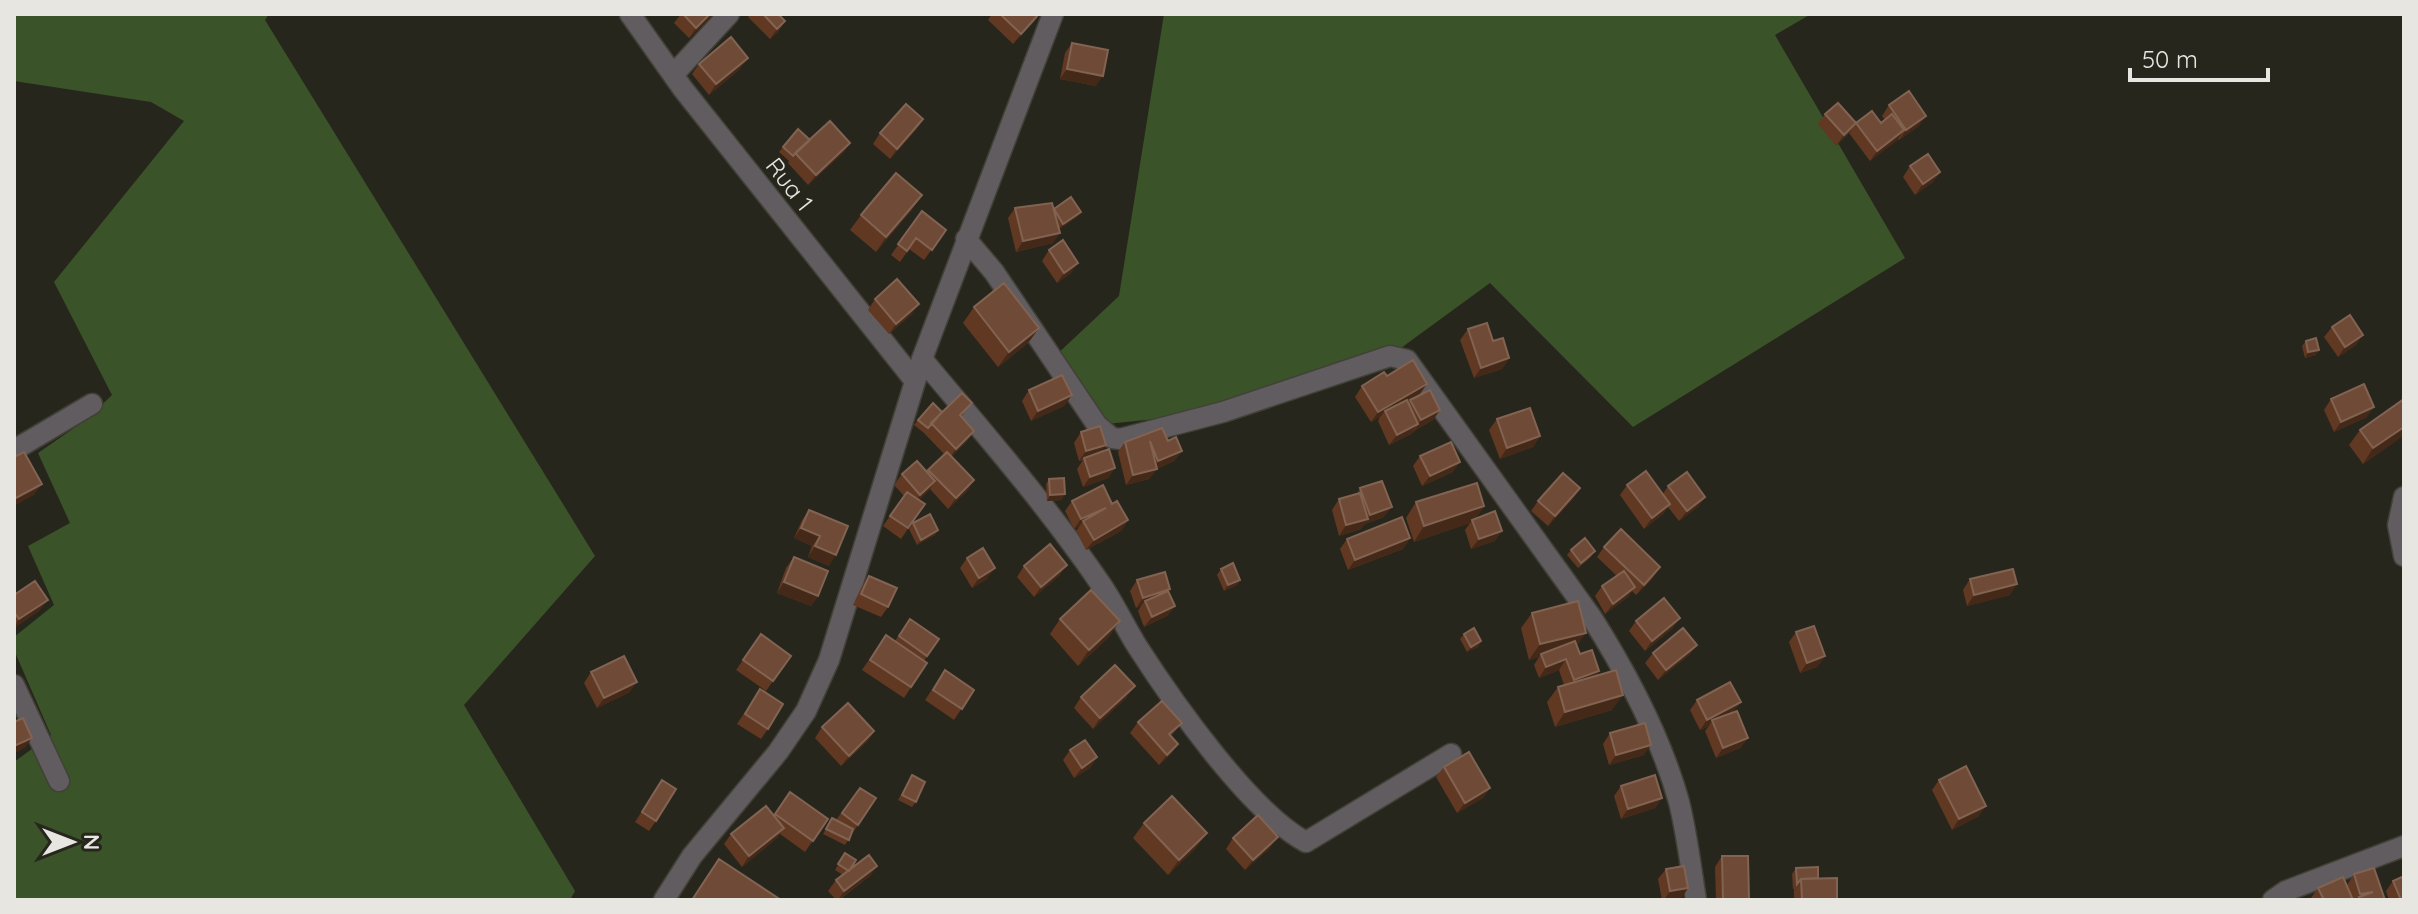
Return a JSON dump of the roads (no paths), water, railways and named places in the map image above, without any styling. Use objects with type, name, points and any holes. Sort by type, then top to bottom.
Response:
[{"type":"street","name":"Rua 1","points":[[630,14],[673,75],[843,294],[915,381]]},
{"type":"street","points":[[673,75],[729,14]]},
{"type":"street","points":[[664,900],[692,856],[778,752],[806,711],[829,660],[922,359],[966,239],[1021,106],[1053,14]]},
{"type":"street","points":[[966,239],[994,272],[1097,425],[1112,438],[1120,439],[1223,412],[1390,356],[1407,360],[1583,605],[1620,662],[1666,762],[1680,805],[1696,900]]},
{"type":"street","points":[[922,359],[1037,496],[1102,585],[1137,646],[1192,721],[1253,799],[1282,829],[1306,842],[1451,754]]},
{"type":"street","points":[[14,450],[92,404]]},
{"type":"street","points":[[2404,497],[2398,525],[2404,556]]},
{"type":"street","points":[[14,685],[59,781]]},
{"type":"street","points":[[2273,900],[2286,891],[2404,846]]}]
